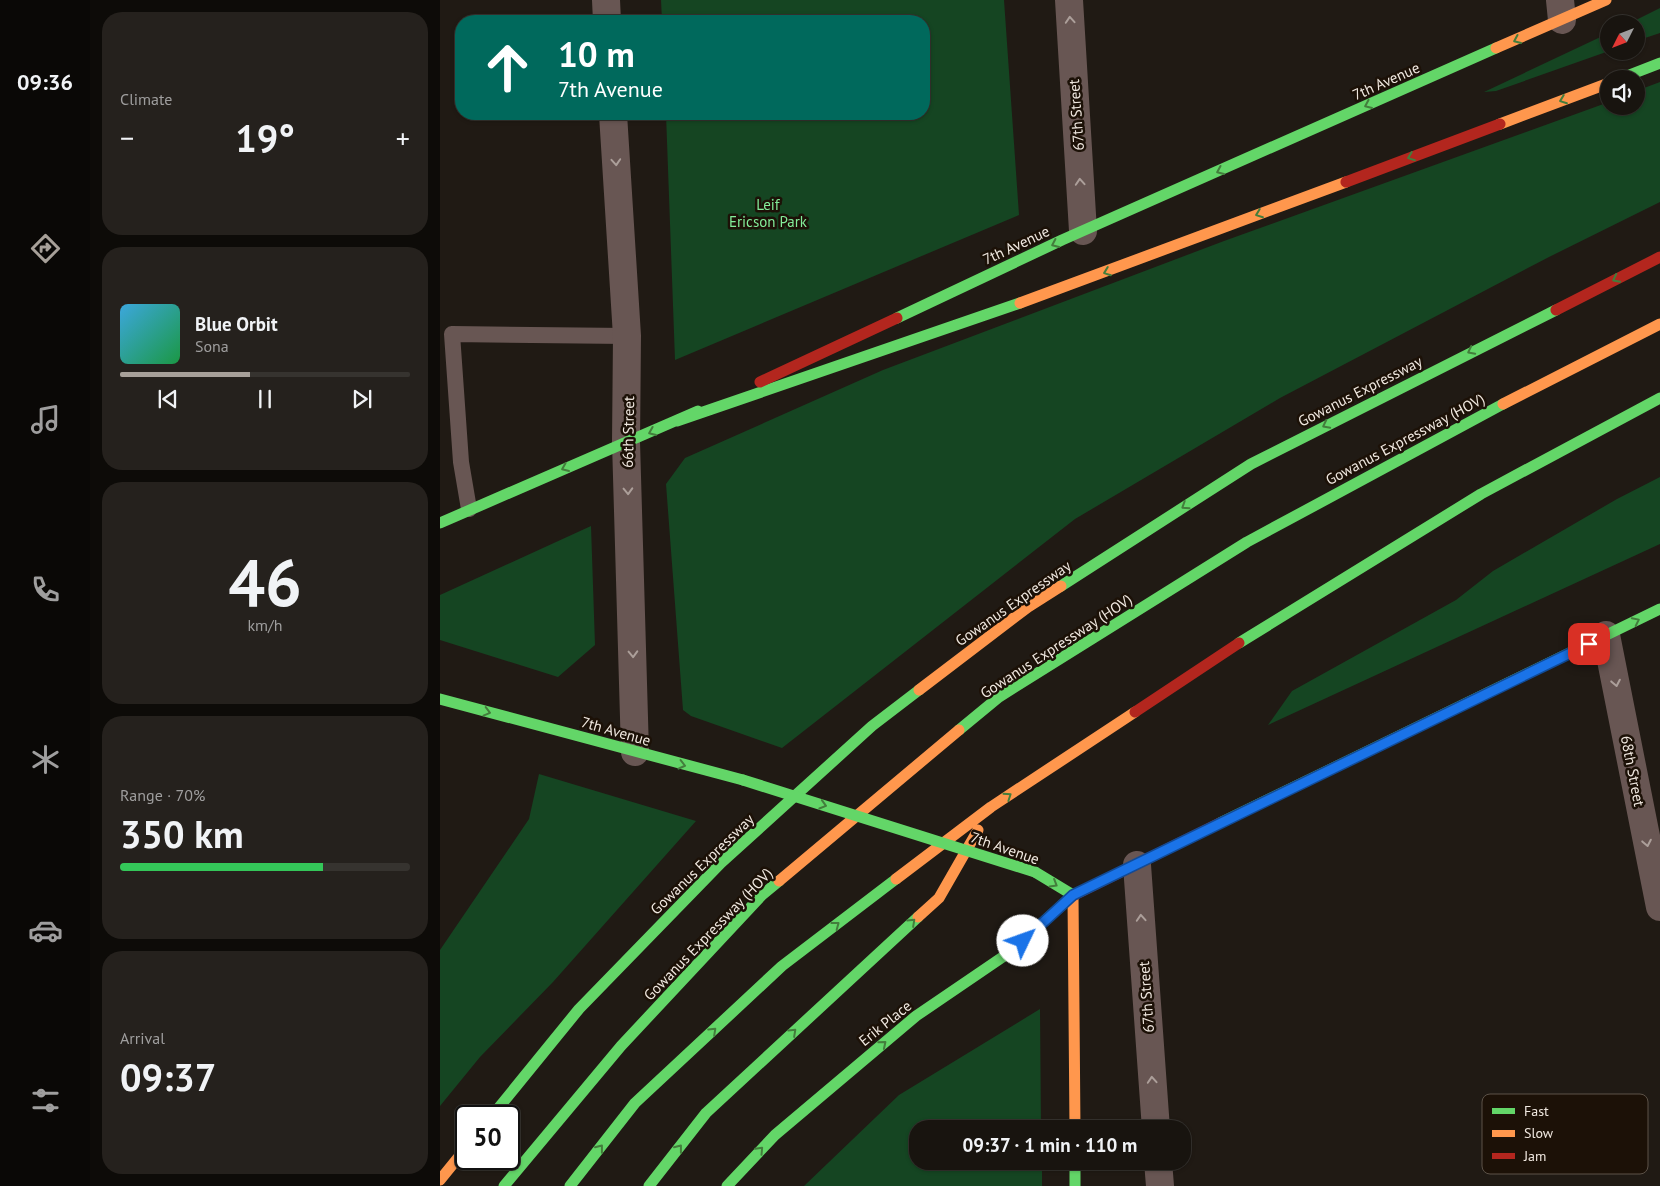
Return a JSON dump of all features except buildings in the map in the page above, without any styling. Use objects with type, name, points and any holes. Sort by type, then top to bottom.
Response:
[{"type":"main road","name":"7th Avenue","points":[[440,522],[677,421],[1561,10],[1606,0]]},
{"type":"main road","points":[[1644,70],[1660,64]]},
{"type":"main road","points":[[677,421],[1063,288],[1600,86]]},
{"type":"main road","name":"Gowanus Expressway","points":[[501,1105],[579,1009],[721,863],[872,726],[1028,607],[1251,464],[1660,257]]},
{"type":"main road","name":"Gowanus Expressway (HOV)","points":[[504,1186],[621,1046],[762,895],[1000,697],[1247,542],[1508,400],[1660,324]]},
{"type":"main road","points":[[570,1186],[635,1103],[782,966],[991,807],[1275,619],[1481,494],[1660,398]]},
{"type":"main road","points":[[1075,1120],[1073,895],[1660,609]]},
{"type":"main road","name":"7th Avenue","points":[[440,699],[743,780],[1035,872],[1073,895]]},
{"type":"main road","points":[[649,1186],[706,1113],[939,898],[991,807]]},
{"type":"main road","name":"Erik Place","points":[[727,1186],[775,1135],[916,1016],[1010,952],[1073,895]]},
{"type":"main road","points":[[440,1180],[455,1162]]},
{"type":"main road","points":[[1075,1170],[1075,1186]]},
{"type":"street","points":[[606,0],[607,15]]},
{"type":"street","name":"67th Street","points":[[1069,0],[1083,231]]},
{"type":"street","name":"66th Street","points":[[613,120],[627,336],[626,442],[635,752]]},
{"type":"street","name":"68th Street","points":[[1606,635],[1660,907]]},
{"type":"street","name":"67th Street","points":[[1136,864],[1155,1120]]},
{"type":"street","points":[[1159,1170],[1160,1186]]},
{"type":"lane","points":[[469,509],[461,462],[452,334],[627,336]]},
{"type":"green space","name":"Leif Ericson Park","points":[[661,0],[1004,0],[1019,215],[675,360],[666,120],[930,120],[930,15],[662,15]]},
{"type":"green space","points":[[1660,8],[1660,33],[1645,38],[1645,16]]},
{"type":"green space","points":[[1600,37],[1600,54],[1496,91],[1484,92]]},
{"type":"green space","points":[[1660,82],[1660,202],[1549,257],[1280,398],[1075,519],[782,748],[691,716],[683,710],[666,484],[685,458],[883,370],[1224,241],[1600,105],[1600,115],[1645,115],[1645,88]]},
{"type":"green space","points":[[1660,477],[1660,544],[1268,725],[1292,691],[1456,600],[1493,571],[1617,499]]},
{"type":"green space","points":[[591,526],[595,645],[558,677],[440,640],[440,595]]},
{"type":"green space","points":[[539,774],[696,821],[553,982],[480,1057],[440,1106],[440,950],[529,819]]},
{"type":"green space","points":[[1040,1009],[1041,1120],[909,1120],[909,1170],[1042,1170],[1042,1186],[804,1186],[899,1095]]},
{"type":"traffic: fast","points":[[897,318],[1062,240],[1496,48]]},
{"type":"traffic: fast","points":[[1642,70],[1660,63]]},
{"type":"traffic: fast","points":[[677,421],[1020,303]]},
{"type":"traffic: fast","points":[[1061,586],[1251,464],[1556,310]]},
{"type":"traffic: fast","points":[[1239,643],[1481,494],[1660,398]]},
{"type":"traffic: fast","points":[[959,730],[999,697],[1247,542],[1503,404]]},
{"type":"traffic: fast","points":[[440,523],[698,411]]},
{"type":"traffic: fast","points":[[1220,823],[1660,609]]},
{"type":"traffic: fast","points":[[501,1105],[579,1009],[721,863],[872,726],[919,690]]},
{"type":"traffic: fast","points":[[440,699],[743,780]]},
{"type":"traffic: fast","points":[[743,780],[1035,872]]},
{"type":"traffic: fast","points":[[1035,872],[1073,895]]},
{"type":"traffic: fast","points":[[570,1186],[635,1103],[782,966],[896,879]]},
{"type":"traffic: fast","points":[[504,1186],[621,1046],[762,895],[779,881]]},
{"type":"traffic: fast","points":[[727,1186],[775,1135],[916,1016],[1010,952],[1072,896]]},
{"type":"traffic: fast","points":[[649,1186],[706,1113],[918,917]]},
{"type":"traffic: fast","points":[[1075,1170],[1075,1186]]},
{"type":"traffic: slow","points":[[1496,48],[1606,0]]},
{"type":"traffic: slow","points":[[1500,124],[1600,86]]},
{"type":"traffic: slow","points":[[1020,303],[1346,182]]},
{"type":"traffic: slow","points":[[1503,404],[1660,324]]},
{"type":"traffic: slow","points":[[919,690],[1028,607],[1061,586]]},
{"type":"traffic: slow","points":[[896,879],[991,807],[1135,712]]},
{"type":"traffic: slow","points":[[779,881],[959,730]]},
{"type":"traffic: slow","points":[[918,917],[939,898],[978,830]]},
{"type":"traffic: slow","points":[[1073,895],[1075,1120]]},
{"type":"traffic: slow","points":[[440,1180],[455,1162]]},
{"type":"traffic: jam","points":[[1346,182],[1500,124]]},
{"type":"traffic: jam","points":[[1556,310],[1660,257]]},
{"type":"traffic: jam","points":[[760,382],[897,318]]},
{"type":"traffic: jam","points":[[1135,712],[1239,643]]},
{"type":"traffic: jam","points":[[1072,896],[1220,823]]},
{"type":"route","points":[[1023,941],[1073,895],[1589,644]]}]
